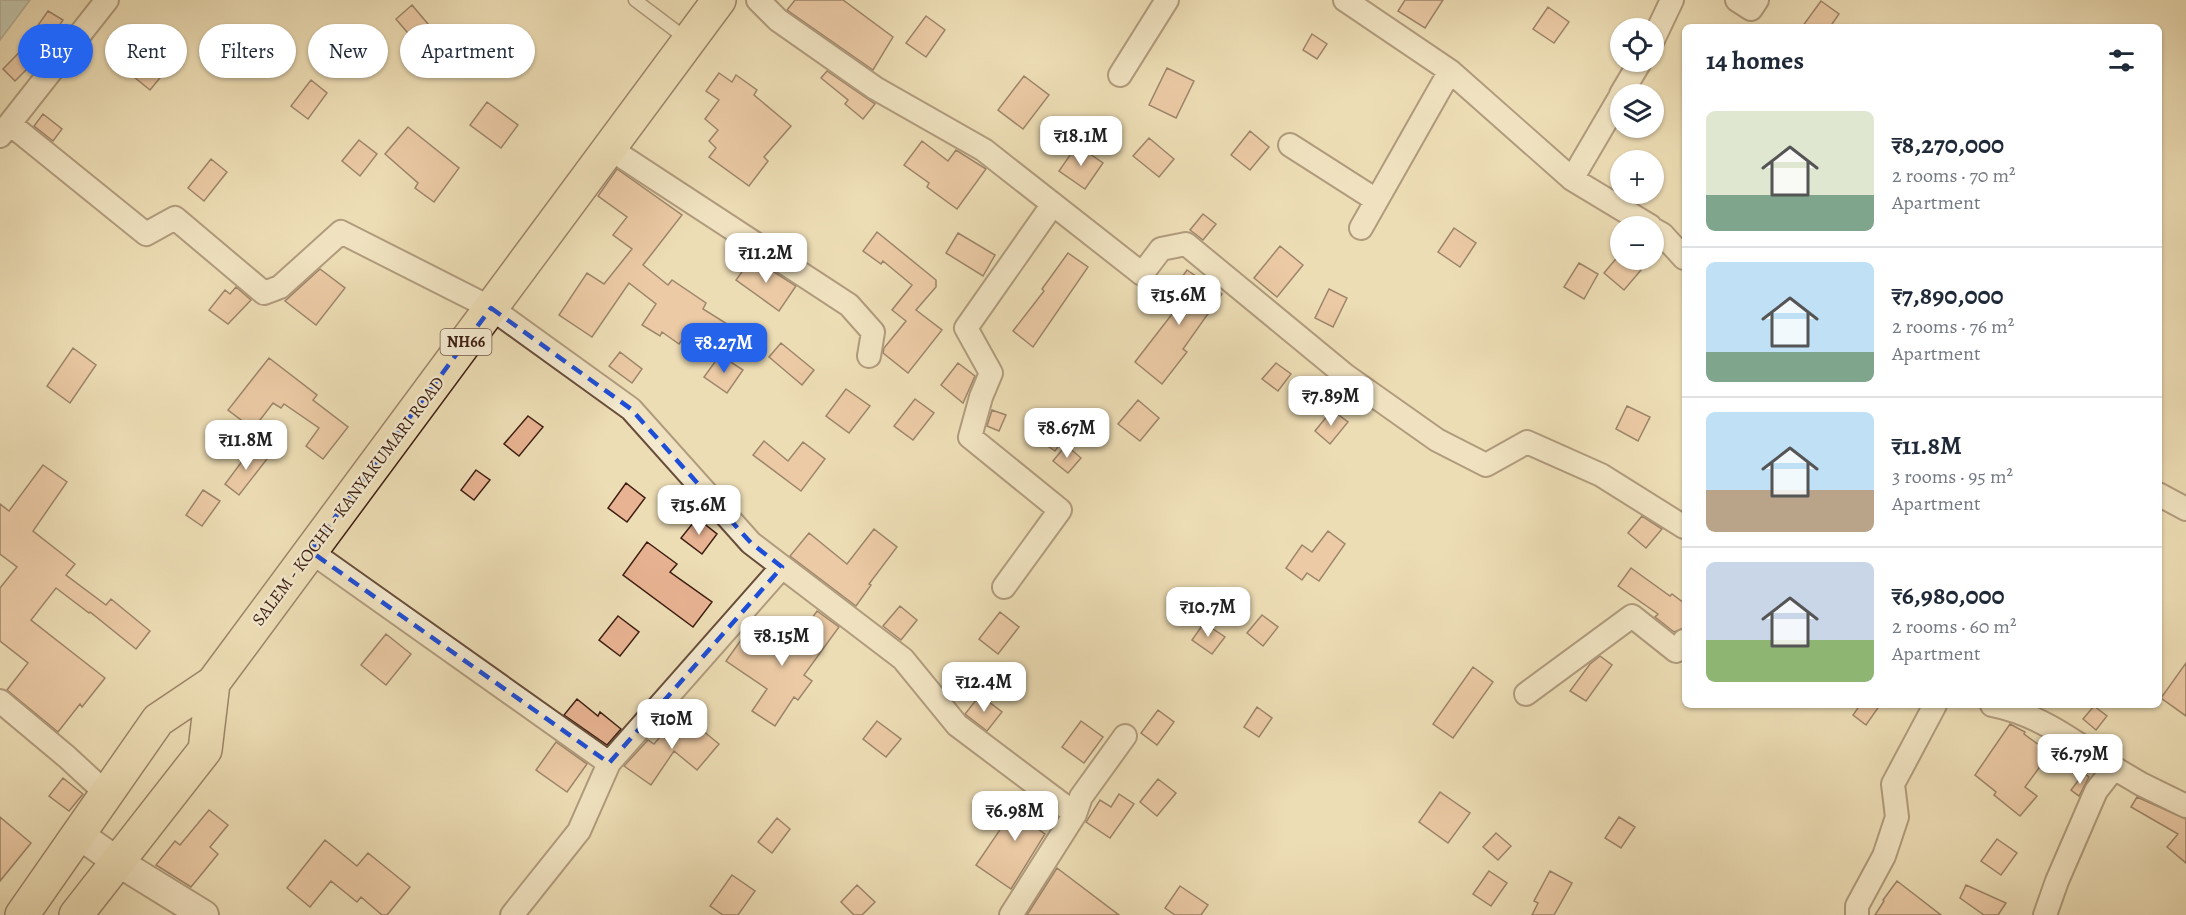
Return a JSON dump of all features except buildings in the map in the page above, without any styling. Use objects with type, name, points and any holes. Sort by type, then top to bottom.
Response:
[{"type":"highway","name":"SALEM - KOCHI - KANYAKUMARI ROAD","points":[[213,683],[719,0]]},
{"type":"highway","points":[[21,915],[158,720],[213,683]]},
{"type":"highway","points":[[76,915],[205,750],[213,683]]},
{"type":"street","points":[[107,0],[5,130],[146,234],[175,218],[264,293],[280,287],[341,232],[491,308],[631,409],[751,543],[903,659],[957,725],[1075,814]]},
{"type":"street","points":[[758,0],[778,20],[875,88],[984,150],[1142,274],[1161,249],[1186,244],[1345,375],[1437,440],[1486,465],[1527,442],[1601,475],[1682,526]]},
{"type":"street","points":[[1120,75],[1167,0]]},
{"type":"street","points":[[1345,0],[1450,71],[1572,179],[1632,216]]},
{"type":"street","points":[[1663,18],[1672,0]]},
{"type":"street","points":[[1737,0],[1752,9],[1757,0]]},
{"type":"street","points":[[1361,228],[1450,71]]},
{"type":"street","points":[[1572,179],[1610,115]]},
{"type":"street","points":[[1290,145],[1376,200]]},
{"type":"street","points":[[609,148],[849,305],[873,332],[869,356]]},
{"type":"street","points":[[1004,587],[1060,510],[970,437],[981,397],[991,373],[966,328],[1053,204]]},
{"type":"street","points":[[1664,236],[1682,256]]},
{"type":"street","points":[[2162,496],[2186,509]]},
{"type":"street","points":[[310,551],[609,763]]},
{"type":"street","points":[[512,915],[579,831],[609,763],[782,567]]},
{"type":"street","points":[[1526,694],[1632,615],[1676,651],[1682,644]]},
{"type":"street","points":[[0,701],[107,794]]},
{"type":"street","points":[[1857,915],[1857,906],[1884,856],[1897,817],[1893,784],[1933,708]]},
{"type":"street","points":[[2006,708],[2058,730],[2114,768],[2186,806]]},
{"type":"street","points":[[1011,915],[1075,814],[1081,797],[1125,736]]},
{"type":"street","points":[[2044,915],[2096,791],[2114,768]]},
{"type":"street","points":[[78,834],[118,862],[204,915]]},
{"type":"lane","points":[[635,0],[688,40]]},
{"type":"highlighted area","points":[[491,308],[631,409],[751,543],[782,567],[609,763],[310,551]]},
{"type":"water","points":[[0,0],[30,0],[0,40]]}]
